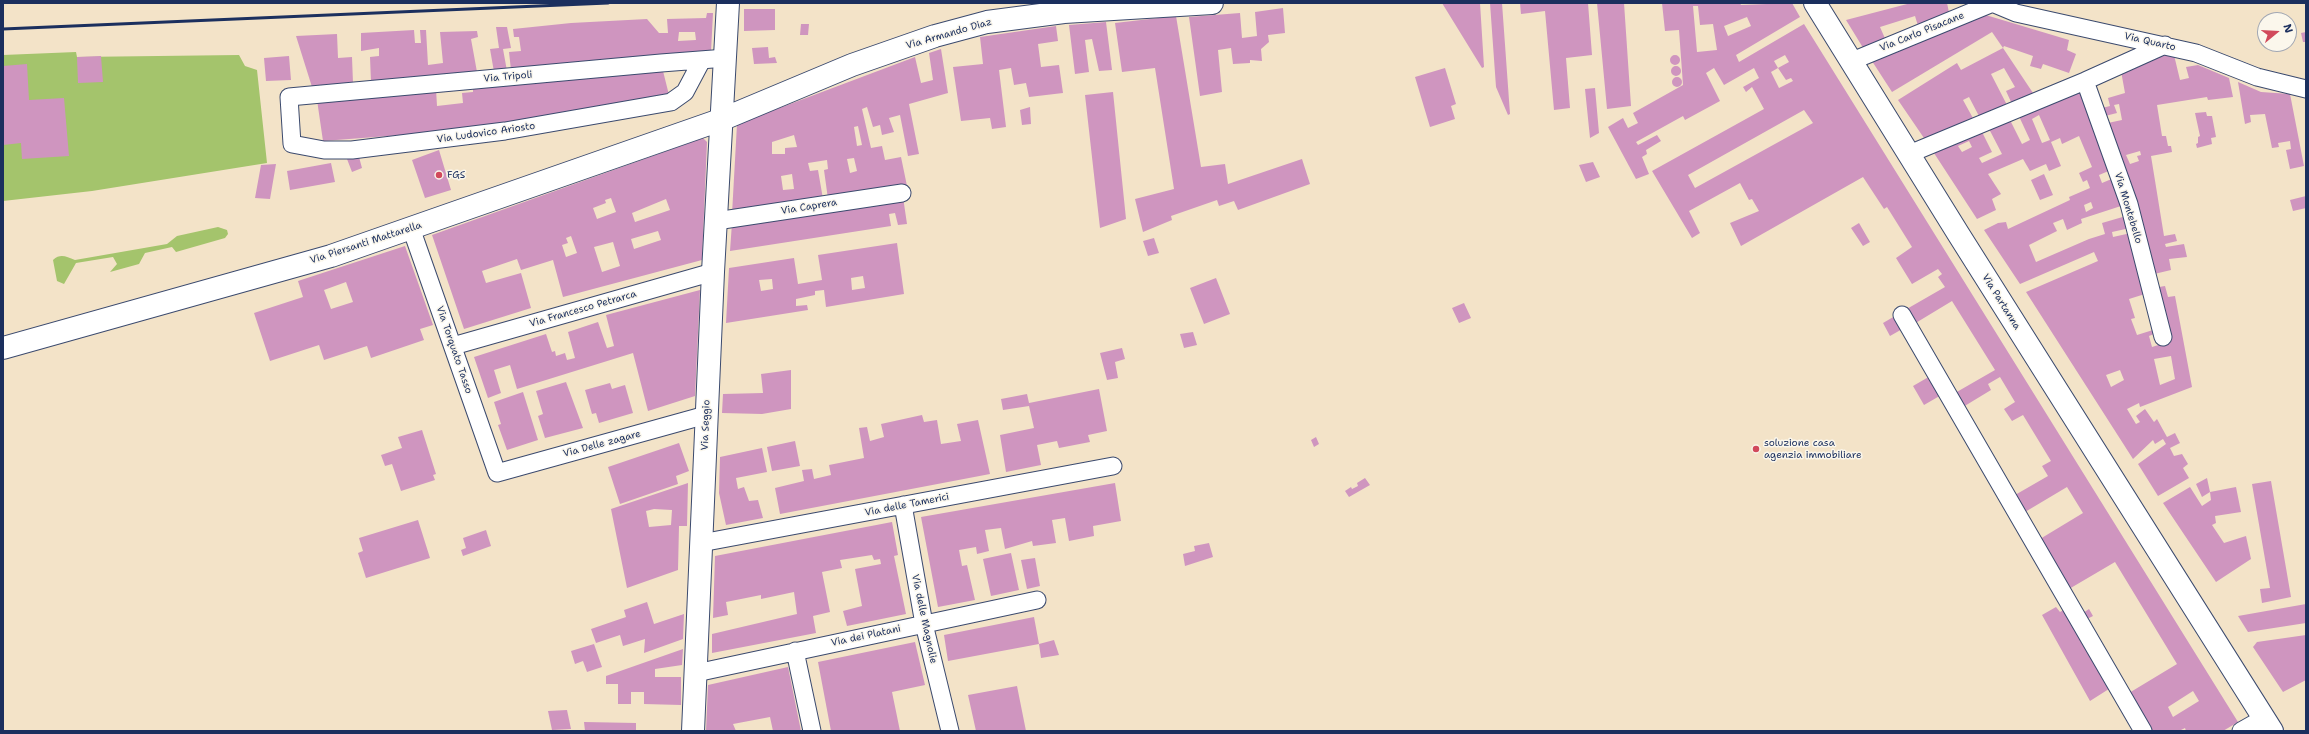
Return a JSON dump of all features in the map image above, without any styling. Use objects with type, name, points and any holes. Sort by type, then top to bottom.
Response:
[{"type":"street","name":"Via Seggio","points":[[693,731],[706,415],[728,3]]},
{"type":"street","name":"Via Armando Diaz","points":[[722,119],[852,65],[935,36],[987,22],[1111,8],[1212,3]]},
{"type":"street","name":"Via Partanna","points":[[1815,3],[1910,154],[1963,242],[2268,725]]},
{"type":"street","name":"Via Carlo Pisacane","points":[[1852,61],[1992,3]]},
{"type":"street","name":"Via Quarto","points":[[1992,3],[2016,13],[2196,53],[2257,77],[2306,89]]},
{"type":"street","points":[[1910,154],[2085,81],[2165,45]]},
{"type":"street","name":"Via Tripoli","points":[[289,97],[726,58]]},
{"type":"street","name":"Via Ludovico Ariosto","points":[[289,97],[292,144],[324,150],[352,150],[505,131],[671,102],[685,92],[702,60]]},
{"type":"street","name":"Via Montebello","points":[[2085,81],[2129,204],[2163,337]]},
{"type":"street","name":"Via Piersanti Mattarella","points":[[3,348],[331,256],[722,119]]},
{"type":"street","name":"Via Caprera","points":[[716,222],[902,193]]},
{"type":"street","name":"Via Torquato Tasso","points":[[411,228],[497,472]]},
{"type":"street","name":"Via Francesco Petrarca","points":[[453,346],[713,272]]},
{"type":"street","points":[[1902,315],[2143,731]]},
{"type":"street","name":"Via Delle zagare","points":[[497,472],[706,415]]},
{"type":"street","name":"Via delle Tamerici","points":[[701,543],[1113,466]]},
{"type":"street","name":"Via delle Magnolie","points":[[903,505],[924,624],[950,731]]},
{"type":"street","name":"Via dei Platani","points":[[696,673],[1037,600]]},
{"type":"street","points":[[795,652],[812,731]]},
{"type":"street","points":[[2242,731],[2268,725]]},
{"type":"green space","points":[[76,52],[77,57],[239,55],[245,66],[257,70],[267,163],[92,191],[3,201],[3,55]]},
{"type":"green space","points":[[218,227],[227,230],[228,234],[225,238],[176,252],[172,247],[145,253],[139,264],[110,272],[117,264],[113,257],[76,263],[64,284],[57,281],[53,260],[61,256],[75,260],[167,244],[177,236]]},
{"type":"building","points":[[1442,3],[1480,3],[1484,67],[1482,68]]},
{"type":"building","points":[[1490,3],[1502,3],[1510,114],[1508,115],[1496,87]]},
{"type":"building","points":[[1520,3],[1588,3],[1592,55],[1566,58],[1570,108],[1554,110],[1545,11],[1521,14]]},
{"type":"building","points":[[1597,3],[1624,3],[1631,106],[1607,109]]},
{"type":"building","points":[[1662,3],[1740,3],[1741,5],[1792,3],[1800,17],[1736,55],[1739,62],[1804,24],[2238,722],[2223,731],[2186,731],[2185,728],[2179,731],[2151,731],[2129,693],[2177,664],[2115,562],[2069,589],[2040,539],[2083,513],[2067,487],[2025,512],[2015,495],[2048,476],[2042,466],[2051,461],[2023,415],[2012,421],[2004,409],[2015,402],[2000,377],[1988,384],[1991,390],[1963,407],[1955,393],[1995,370],[1952,301],[1914,324],[1905,310],[1945,287],[1938,277],[1942,274],[1938,269],[1912,284],[1896,258],[1912,247],[1887,207],[1884,209],[1863,177],[1741,246],[1730,223],[1759,211],[1752,199],[1749,200],[1740,183],[1689,211],[1700,233],[1692,238],[1652,171],[1764,109],[1752,87],[1746,92],[1743,87],[1759,78],[1754,68],[1724,85],[1714,68],[1706,73],[1720,101],[1685,120],[1683,116],[1636,142],[1638,145],[1657,135],[1661,141],[1646,150],[1647,154],[1642,157],[1649,174],[1636,179],[1608,127],[1623,118],[1628,128],[1638,123],[1633,113],[1683,85],[1679,30],[1665,31]],"holes":[[[1693,6],[1698,6],[1700,25],[1713,24],[1717,50],[1697,52]],[[1747,17],[1751,26],[1728,36],[1724,26]],[[1785,55],[1789,62],[1778,68],[1774,61]],[[1778,68],[1786,80],[1791,78],[1793,81],[1779,88],[1771,72]],[[1804,110],[1813,123],[1695,188],[1688,175]],[[2193,691],[2199,701],[2173,717],[2168,707]]]},
{"type":"building","points":[[1911,3],[1947,3],[1950,17],[1919,29],[1915,16],[1880,27],[1887,43],[1865,51],[1846,20]]},
{"type":"building","points":[[1283,8],[1285,33],[1268,35],[1269,42],[1261,49],[1262,61],[1250,60],[1250,63],[1233,64],[1231,48],[1218,50],[1222,92],[1200,96],[1189,17],[1240,13],[1242,38],[1257,36],[1255,12]]},
{"type":"building","points":[[744,9],[775,9],[775,30],[744,31]]},
{"type":"building","points":[[707,13],[713,13],[711,52],[511,70],[509,52],[521,51],[519,37],[514,37],[513,29],[571,23],[647,19],[659,33],[668,33],[667,19],[706,18]],"holes":[[[679,32],[695,32],[696,40],[678,41]]]},
{"type":"building","points":[[1979,13],[2069,40],[2067,50],[2076,54],[2069,73],[2043,64],[2041,69],[2030,66],[2033,56],[2004,46],[2003,48],[1992,32],[1892,92],[1870,58]]},
{"type":"building","points":[[1176,16],[1201,167],[1225,164],[1228,184],[1302,159],[1310,184],[1238,210],[1234,201],[1219,206],[1217,200],[1171,216],[1172,220],[1143,232],[1135,199],[1174,189],[1155,68],[1122,72],[1115,23]]},
{"type":"building","points":[[1106,22],[1112,70],[1099,71],[1092,39],[1085,40],[1089,72],[1075,74],[1069,25]]},
{"type":"building","points":[[801,24],[809,24],[808,35],[800,35]]},
{"type":"building","points":[[1056,26],[1058,41],[1038,44],[1041,67],[1059,65],[1063,93],[1029,97],[1026,83],[1014,85],[1011,68],[999,70],[1006,127],[992,129],[990,118],[961,121],[953,67],[983,64],[980,37]]},
{"type":"building","points":[[496,27],[507,27],[511,48],[503,49],[507,71],[494,72],[490,49],[499,48]]},
{"type":"building","points":[[414,30],[415,43],[421,43],[420,30],[426,30],[428,65],[443,63],[440,32],[477,31],[478,37],[471,39],[477,72],[371,82],[370,57],[379,56],[379,48],[361,51],[361,33]]},
{"type":"building","points":[[2306,32],[2306,42],[2303,42],[2301,33]]},
{"type":"building","points":[[337,34],[338,58],[352,57],[353,83],[312,87],[296,36]]},
{"type":"building","points":[[768,47],[769,58],[775,57],[777,63],[754,64],[752,48]]},
{"type":"building","points":[[2003,48],[2035,96],[2012,104],[2006,91],[2015,87],[2004,68],[1991,74],[2007,105],[1980,118],[1969,97],[1963,100],[1974,120],[1926,141],[1898,100],[1957,63],[1961,70]]},
{"type":"building","points":[[941,49],[948,93],[909,104],[919,154],[908,156],[900,115],[889,118],[894,132],[882,135],[880,125],[873,127],[867,107],[862,109],[871,148],[882,146],[885,160],[901,157],[907,186],[828,199],[824,170],[828,169],[827,160],[808,163],[810,171],[818,170],[823,199],[732,214],[737,124],[915,57],[921,83],[933,80],[929,53]],"holes":[[[858,126],[862,145],[857,146],[854,127]],[[794,135],[797,147],[785,148],[785,154],[772,154],[772,142]],[[854,158],[857,171],[850,173],[847,159]],[[792,174],[794,189],[783,190],[781,176]]]},
{"type":"building","points":[[2166,53],[2174,55],[2180,80],[2189,78],[2186,67],[2198,65],[2229,78],[2233,97],[2208,100],[2207,97],[2157,105],[2162,136],[2166,136],[2168,146],[2171,146],[2172,152],[2151,156],[2164,236],[2175,234],[2177,241],[2165,244],[2166,247],[2184,244],[2187,257],[2169,259],[2171,270],[2150,275],[2103,124],[2122,120],[2119,104],[2114,105],[2117,113],[2101,117],[2098,109],[2110,106],[2108,98],[2125,93],[2121,71]],"holes":[[[2140,151],[2141,155],[2137,156],[2139,161],[2130,164],[2126,155]]]},
{"type":"building","points":[[1673,55],[1677,55],[1679,56],[1679,64],[1673,65],[1670,62],[1670,58]]},
{"type":"building","points":[[101,56],[103,82],[78,83],[77,57]]},
{"type":"building","points":[[289,56],[291,80],[266,81],[264,58]]},
{"type":"building","points":[[27,64],[29,100],[64,98],[69,156],[22,159],[21,143],[3,145],[3,66]]},
{"type":"building","points":[[1676,66],[1681,71],[1676,76],[1671,71]]},
{"type":"building","points":[[662,67],[669,95],[467,130],[323,141],[317,100],[436,89],[437,106],[463,103],[462,93],[473,92],[473,86]]},
{"type":"building","points":[[1445,68],[1456,104],[1451,106],[1455,119],[1430,127],[1415,77]]},
{"type":"building","points":[[1677,77],[1682,82],[1677,87],[1672,82]]},
{"type":"building","points":[[2238,82],[2261,92],[2290,94],[2304,166],[2290,169],[2286,150],[2291,149],[2290,141],[2278,143],[2279,147],[2272,148],[2265,114],[2250,115],[2251,122],[2245,124]]},
{"type":"building","points":[[1595,88],[1599,133],[1590,138],[1585,89]]},
{"type":"building","points":[[2078,88],[2111,170],[2099,175],[2102,183],[2114,178],[2121,206],[2081,219],[2082,223],[2067,230],[2063,219],[2053,223],[2057,231],[2029,245],[2036,262],[2089,239],[2105,234],[2102,223],[2126,216],[2130,228],[2112,232],[2113,237],[2131,233],[2145,294],[2129,299],[2135,318],[2131,319],[2137,335],[2153,330],[2154,334],[2149,336],[2152,347],[2168,342],[2153,288],[2165,286],[2168,297],[2175,296],[2192,387],[2140,407],[2139,403],[2127,409],[2136,424],[2140,422],[2136,416],[2145,409],[2154,422],[2157,419],[2167,437],[2175,433],[2180,443],[2170,448],[2174,456],[2182,454],[2188,464],[2183,468],[2189,478],[2158,496],[2138,464],[2166,444],[2163,439],[2155,444],[2153,440],[2133,459],[2026,292],[2098,261],[2094,252],[2020,284],[1984,230],[1998,223],[2006,222],[2008,229],[2070,200],[2069,197],[2090,188],[2087,180],[2083,182],[2079,173],[2092,167],[2079,136],[2062,144],[2060,138],[2051,142],[2061,166],[2049,171],[2046,164],[2030,171],[2023,159],[1988,174],[2001,194],[1992,199],[1996,210],[1977,219],[1932,150],[1980,128],[1992,152],[1979,158],[1982,163],[2002,154],[1987,125],[2008,116],[2022,144],[2030,140],[2017,112]],"holes":[[[2039,115],[2050,140],[2042,143],[2032,119]],[[1969,141],[1972,147],[1962,152],[1958,146]],[[2091,202],[2093,208],[2086,212],[2084,205]],[[2171,356],[2175,379],[2160,385],[2154,359]],[[2120,370],[2124,380],[2111,387],[2106,375]]]},
{"type":"building","points":[[1113,92],[1126,219],[1100,228],[1085,95]]},
{"type":"building","points":[[1030,107],[1031,124],[1022,125],[1020,110]]},
{"type":"building","points":[[2206,112],[2207,116],[2212,116],[2216,137],[2211,138],[2212,144],[2197,148],[2196,144],[2198,143],[2198,137],[2200,136],[2195,113]]},
{"type":"building","points":[[703,138],[707,142],[702,260],[563,297],[553,260],[521,270],[517,259],[482,271],[486,283],[521,273],[531,308],[464,329],[432,235]],"holes":[[[611,198],[616,212],[597,219],[593,208],[606,203],[605,200]],[[666,199],[670,210],[635,222],[632,213]],[[658,231],[661,240],[634,249],[631,239]],[[571,236],[577,253],[566,257],[562,245],[568,243],[566,238]],[[613,242],[620,266],[602,272],[594,247]]]},
{"type":"building","points":[[439,150],[451,190],[425,198],[412,160]]},
{"type":"building","points":[[359,157],[362,168],[352,172],[347,159]]},
{"type":"building","points":[[1593,162],[1600,177],[1586,182],[1579,165]]},
{"type":"building","points":[[331,163],[335,182],[290,190],[287,171]]},
{"type":"building","points":[[276,164],[270,199],[255,198],[261,165]]},
{"type":"building","points":[[2044,174],[2053,195],[2040,200],[2031,180]]},
{"type":"building","points":[[2306,196],[2306,208],[2293,211],[2290,200]]},
{"type":"building","points":[[903,197],[907,224],[898,225],[895,213],[889,214],[891,226],[730,251],[732,223]]},
{"type":"building","points":[[1859,223],[1870,242],[1863,246],[1851,228]]},
{"type":"building","points":[[1154,238],[1159,253],[1148,256],[1143,241]]},
{"type":"building","points":[[897,243],[904,294],[826,307],[824,290],[815,291],[815,295],[796,299],[796,306],[807,305],[808,310],[726,323],[729,268],[794,258],[798,284],[822,280],[818,255]],"holes":[[[863,276],[865,288],[852,290],[851,278]],[[772,279],[773,289],[761,291],[759,280]]]},
{"type":"building","points":[[405,246],[433,325],[420,329],[424,340],[371,358],[367,346],[324,360],[319,345],[270,361],[254,313],[303,297],[298,281]],"holes":[[[346,282],[353,302],[331,309],[324,290]]]},
{"type":"building","points":[[1216,278],[1230,314],[1204,324],[1190,288]]},
{"type":"building","points":[[700,290],[695,396],[648,411],[633,353],[517,389],[510,365],[494,370],[501,393],[488,398],[474,357],[546,334],[552,352],[555,351],[556,356],[565,353],[567,360],[575,358],[568,332],[598,322],[607,348],[614,346],[606,315]]},
{"type":"building","points":[[1464,303],[1471,318],[1459,323],[1452,308]]},
{"type":"building","points":[[1895,316],[1904,328],[1890,336],[1883,323]]},
{"type":"building","points":[[1193,332],[1197,345],[1184,348],[1180,334]]},
{"type":"building","points":[[1122,348],[1125,359],[1115,362],[1118,378],[1107,380],[1100,353]]},
{"type":"building","points":[[791,370],[791,409],[762,414],[722,413],[723,394],[763,393],[761,374]]},
{"type":"building","points":[[1932,375],[1943,394],[1924,405],[1913,386]]},
{"type":"building","points":[[566,382],[583,428],[545,438],[538,416],[543,414],[536,391]]},
{"type":"building","points":[[610,383],[612,389],[625,385],[633,413],[599,423],[596,413],[592,414],[585,390]]},
{"type":"building","points":[[1099,389],[1107,431],[1088,435],[1090,442],[1059,448],[1057,441],[1037,445],[1041,465],[1006,472],[1000,435],[1034,428],[1029,406],[1003,410],[1001,399],[1027,394],[1029,403]]},
{"type":"building","points":[[523,392],[538,440],[507,450],[498,425],[501,424],[494,402]]},
{"type":"building","points":[[922,415],[924,422],[937,420],[941,444],[961,441],[957,424],[978,420],[990,474],[780,514],[775,488],[804,481],[802,470],[812,469],[814,479],[831,475],[829,465],[864,458],[859,428],[867,427],[870,441],[884,437],[881,424]]},
{"type":"building","points":[[422,430],[436,474],[433,475],[435,480],[401,491],[392,464],[385,466],[381,455],[402,448],[398,437]]},
{"type":"building","points":[[1316,437],[1319,444],[1314,447],[1311,440]]},
{"type":"building","points":[[795,441],[800,466],[772,471],[767,447]]},
{"type":"building","points":[[679,443],[689,471],[676,476],[678,484],[620,504],[608,467]]},
{"type":"building","points":[[762,448],[767,472],[736,478],[738,489],[744,487],[749,501],[758,500],[763,518],[726,525],[719,493],[720,457]]},
{"type":"building","points":[[1365,478],[1370,485],[1349,497],[1345,491],[1351,487],[1352,489],[1358,486],[1357,483]]},
{"type":"building","points":[[2207,478],[2210,492],[2202,497],[2196,484]]},
{"type":"building","points":[[2271,481],[2291,597],[2262,603],[2260,589],[2270,588],[2252,484]]},
{"type":"building","points":[[688,483],[687,526],[679,526],[678,570],[627,588],[611,509]],"holes":[[[654,509],[672,510],[671,525],[649,527],[646,511]]]},
{"type":"building","points":[[1115,483],[1121,521],[1093,526],[1094,536],[1069,541],[1065,518],[1052,520],[1056,543],[1033,546],[1032,541],[1005,549],[1001,528],[985,530],[989,551],[977,554],[976,547],[959,550],[962,566],[967,565],[975,600],[938,607],[921,517]]},
{"type":"building","points":[[2190,487],[2202,506],[2211,500],[2210,492],[2236,487],[2241,512],[2215,516],[2216,523],[2212,525],[2224,543],[2246,536],[2251,559],[2216,582],[2163,503]]},
{"type":"building","points":[[418,520],[430,558],[366,578],[358,553],[363,551],[359,538]]},
{"type":"building","points":[[892,522],[898,555],[894,556],[906,614],[847,626],[843,611],[862,606],[855,569],[881,564],[880,559],[874,560],[872,555],[840,560],[842,568],[822,572],[830,612],[813,616],[816,633],[712,653],[712,634],[797,614],[794,592],[761,599],[761,595],[726,602],[728,615],[713,618],[715,556]]},
{"type":"building","points":[[486,530],[491,546],[463,556],[461,550],[466,548],[463,538]]},
{"type":"building","points":[[1209,543],[1213,557],[1185,566],[1183,554],[1195,551],[1194,546]]},
{"type":"building","points":[[1011,553],[1019,590],[991,596],[983,559]]},
{"type":"building","points":[[1035,558],[1040,586],[1027,589],[1021,560]]},
{"type":"building","points":[[647,602],[654,624],[684,614],[683,639],[644,653],[645,639],[623,646],[620,635],[596,643],[591,629],[626,617],[624,610]]},
{"type":"building","points":[[2306,604],[2306,623],[2248,632],[2238,616]]},
{"type":"building","points":[[2056,607],[2060,612],[2067,608],[2112,687],[2090,701],[2042,615]]},
{"type":"building","points":[[2089,609],[2093,616],[2087,619],[2083,613]]},
{"type":"building","points":[[1034,617],[1039,644],[948,661],[944,635]]},
{"type":"building","points":[[2306,635],[2306,680],[2283,692],[2253,647],[2257,642]]},
{"type":"building","points":[[1054,640],[1059,655],[1041,658],[1039,644]]},
{"type":"building","points":[[915,642],[925,685],[892,692],[900,731],[831,731],[818,662]]},
{"type":"building","points":[[594,644],[602,667],[587,672],[583,661],[575,664],[571,651]]},
{"type":"building","points":[[683,649],[682,665],[655,669],[655,677],[681,677],[681,705],[644,704],[644,692],[631,692],[631,704],[618,704],[618,684],[606,684],[606,676]]},
{"type":"building","points":[[788,667],[801,731],[773,731],[770,717],[733,724],[736,731],[706,731],[708,685]]},
{"type":"building","points":[[1017,686],[1026,731],[976,731],[968,695]]},
{"type":"building","points":[[567,710],[571,729],[552,730],[548,711]]},
{"type":"building","points":[[584,722],[636,723],[636,731],[585,731]]},
{"type":"railway","points":[[3,29],[608,3]]},
{"type":"place","name":"FGS","points":[[439,175]]},
{"type":"place","name":"soluzione casa agenzia immobiliare","points":[[1756,449]]}]
